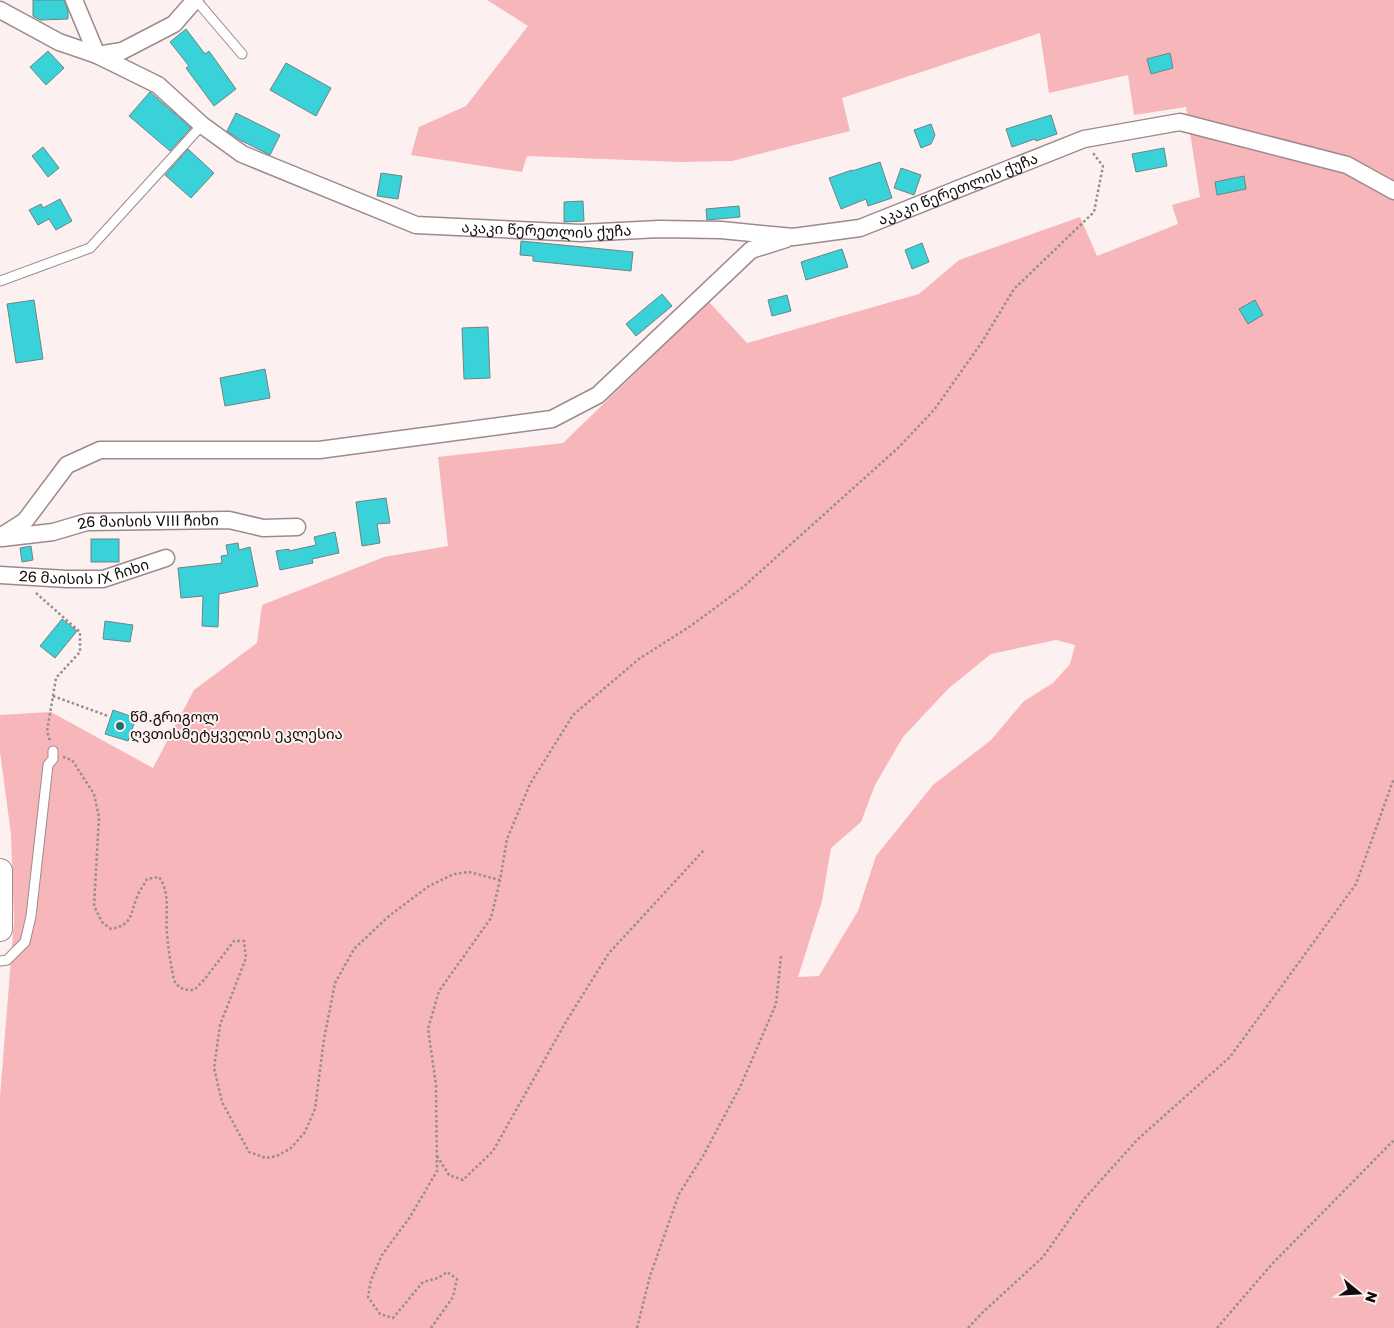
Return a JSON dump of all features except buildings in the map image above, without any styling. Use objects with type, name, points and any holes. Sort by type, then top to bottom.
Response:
[{"type":"main road","points":[[0,871],[0,929]]},
{"type":"street","points":[[74,0],[97,55],[122,51],[174,24],[195,0]]},
{"type":"street","name":"აკაკი წერეთლის ქუჩა","points":[[0,10],[59,42],[97,55],[158,85],[202,126],[242,154],[416,225],[581,233],[659,229],[721,230],[793,237],[860,228],[1084,140],[1180,122],[1347,165],[1394,191]]},
{"type":"street","points":[[0,538],[25,520],[67,466],[100,450],[319,450],[552,419],[598,395],[751,250],[793,237]]},
{"type":"street","name":"26 მაისის VIII ჩიხი","points":[[0,538],[53,532],[87,522],[229,520],[264,528],[297,527]]},
{"type":"street","name":"26 მაისის IX ჩიხი","points":[[8,576],[103,579],[166,558]]},
{"type":"lane","points":[[195,0],[242,54]]},
{"type":"lane","points":[[0,281],[90,248],[202,126]]},
{"type":"lane","points":[[0,961],[7,960],[25,942],[31,916],[48,766],[53,755]]},
{"type":"path","points":[[431,1328],[452,1297],[457,1279],[447,1272],[438,1278],[423,1282],[393,1318],[380,1314],[368,1297],[372,1280],[382,1255],[410,1217],[437,1171],[436,1085],[428,1028],[439,991],[491,918],[508,839],[530,784],[573,715],[639,659],[692,625],[742,588],[898,448],[934,410],[982,342],[1014,289],[1094,212],[1103,166],[1084,140]]},
{"type":"path","points":[[8,576],[80,632],[80,652],[56,678],[47,731],[53,755],[72,760],[94,794],[98,817],[94,906],[102,922],[111,929],[120,928],[128,922],[137,895],[147,879],[159,877],[164,884],[167,894],[167,933],[174,980],[184,990],[194,990],[234,941],[244,941],[246,958],[220,1025],[214,1068],[222,1102],[249,1152],[266,1158],[277,1156],[291,1148],[305,1132],[315,1109],[324,1039],[335,982],[354,949],[389,916],[429,886],[454,874],[469,872],[500,880]]},
{"type":"path","points":[[53,696],[108,716]]},
{"type":"path","points":[[968,1328],[1043,1257],[1084,1199],[1138,1139],[1230,1057],[1356,884],[1394,778]]},
{"type":"path","points":[[437,1155],[449,1175],[463,1180],[493,1151],[567,1020],[609,953],[704,850]]},
{"type":"path","points":[[637,1328],[650,1276],[679,1194],[703,1156],[741,1085],[776,1004],[781,956]]},
{"type":"path","points":[[1217,1328],[1272,1264],[1394,1140]]},
{"type":"shaded area","points":[[487,0],[1394,0],[1394,1328],[0,1328],[0,1097],[14,921],[11,834],[0,752],[0,715],[51,712],[153,768],[194,690],[257,643],[262,605],[384,557],[448,546],[438,457],[563,443],[709,302],[747,343],[919,294],[959,260],[1080,217],[1097,256],[1178,224],[1172,205],[1200,197],[1186,107],[1134,115],[1128,75],[1049,93],[1040,33],[842,98],[850,131],[732,161],[680,162],[527,156],[522,172],[411,155],[419,127],[466,106],[528,26]],"holes":[[[1056,640],[1075,645],[1070,664],[1053,683],[1024,701],[991,740],[933,785],[876,856],[858,911],[819,976],[798,977],[822,901],[831,848],[861,822],[875,785],[903,737],[949,688],[991,654]]]},
{"type":"place","name":"წმ.გრიგოლ ღვთისმეტყველის ეკლესია","points":[[120,726]]}]
